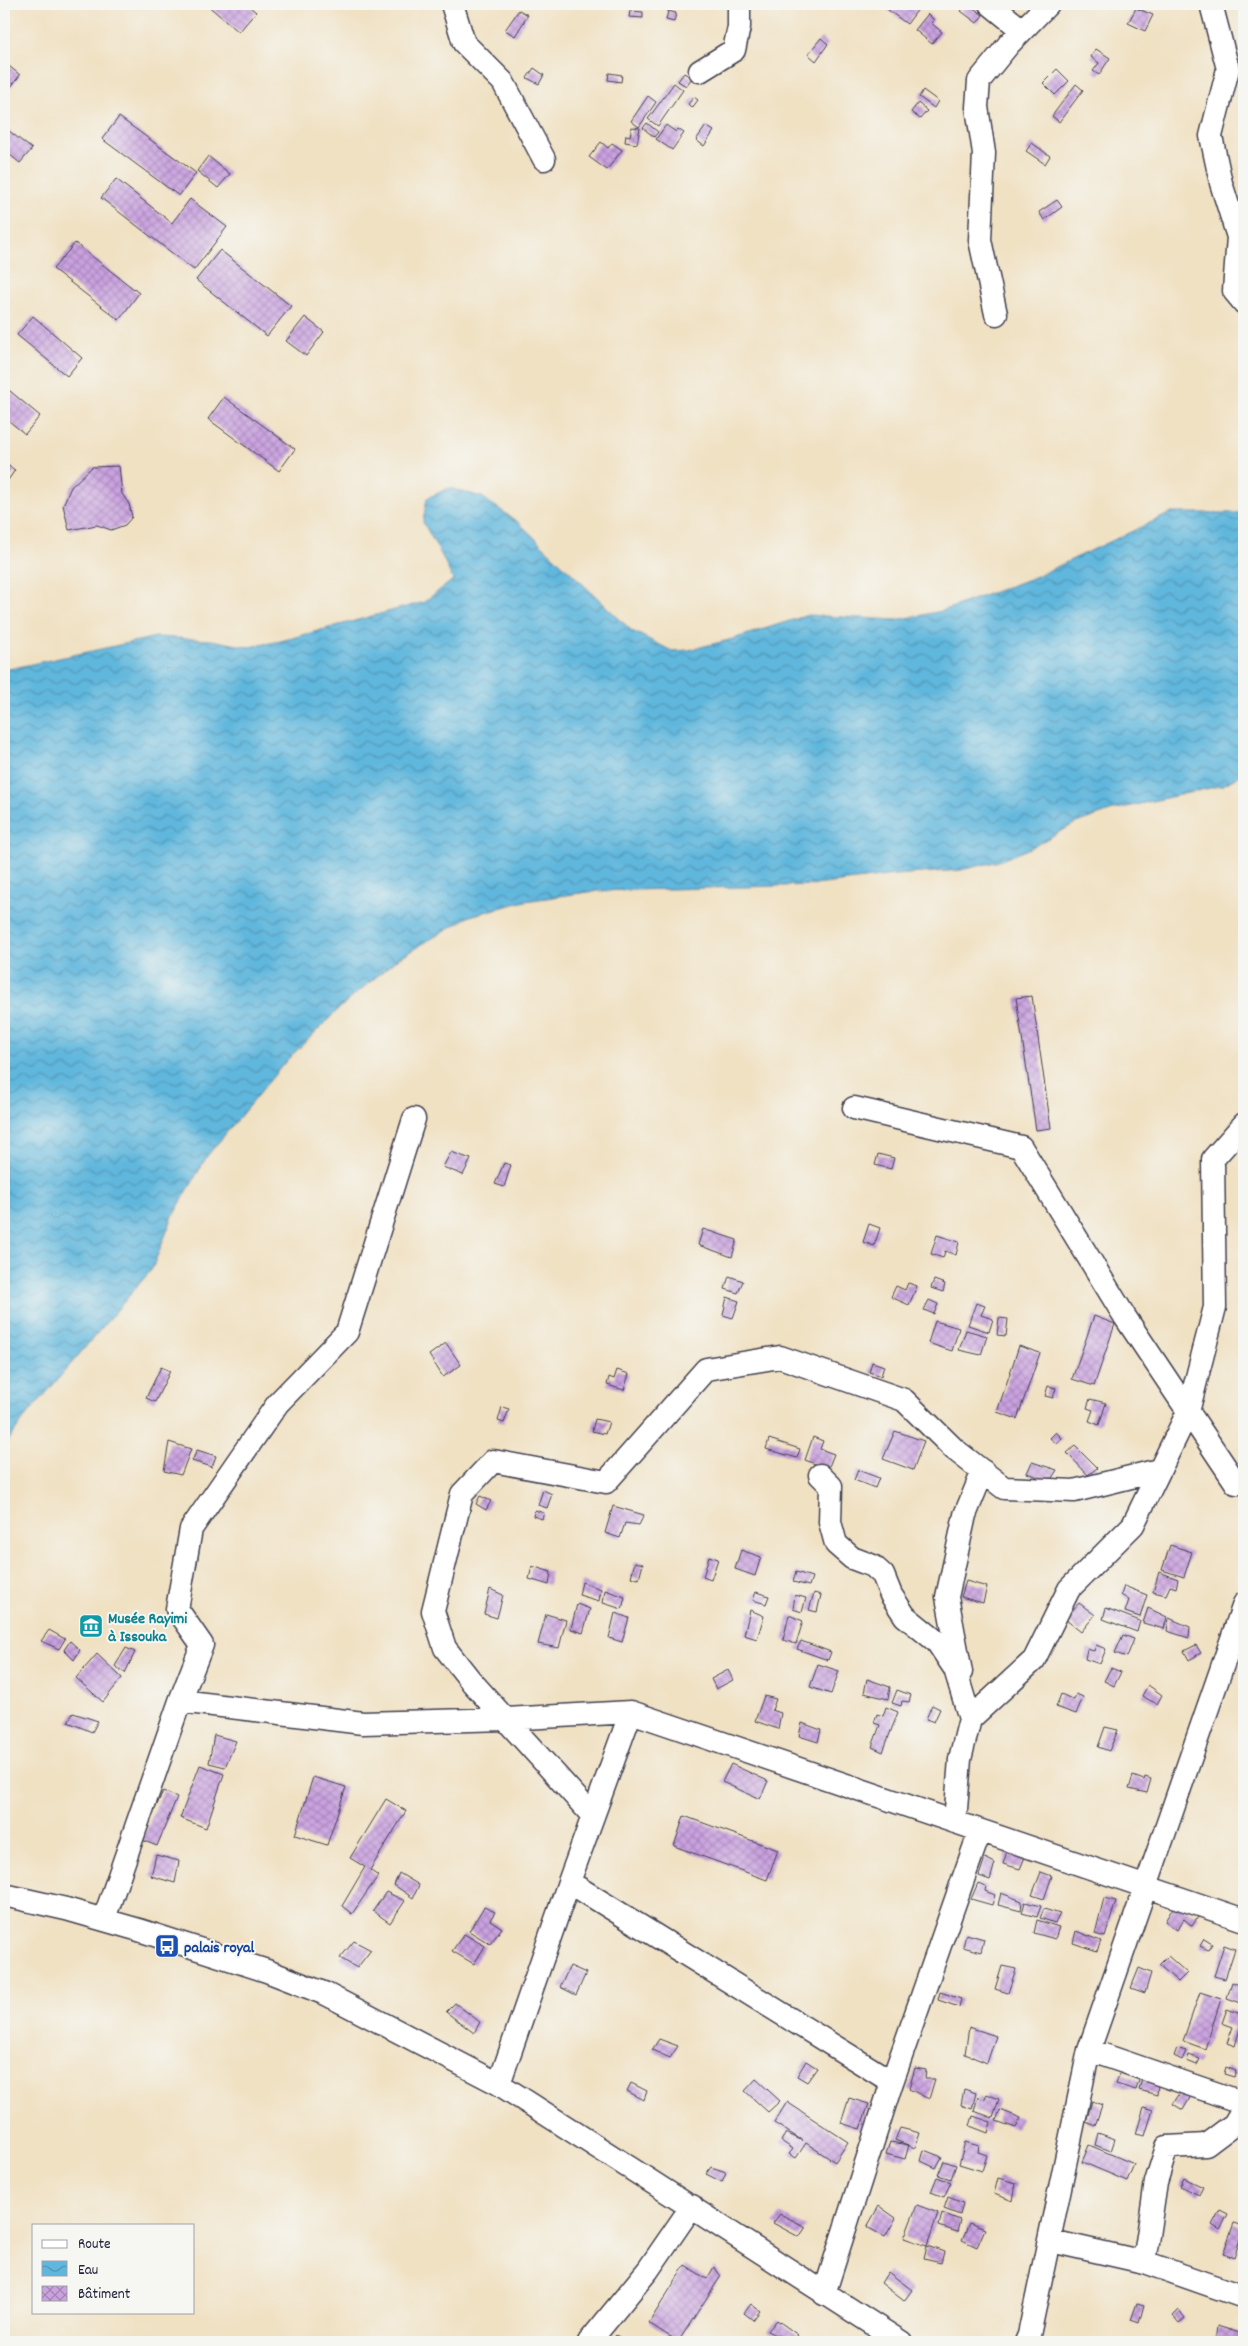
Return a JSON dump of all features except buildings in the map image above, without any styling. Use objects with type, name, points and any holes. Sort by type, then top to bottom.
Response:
[{"type":"street","points":[[452,4],[464,43],[503,82],[544,159]]},
{"type":"street","points":[[700,71],[734,50],[739,27],[739,4]]},
{"type":"street","points":[[990,4],[1022,30]]},
{"type":"street","points":[[996,314],[980,240],[984,153],[977,107],[979,81],[1022,30],[1048,4]]},
{"type":"street","points":[[1211,4],[1228,69],[1211,136],[1221,183],[1238,237],[1234,291],[1244,303]]},
{"type":"street","points":[[854,1108],[1020,1147],[1125,1317],[1188,1412],[1236,1483],[1244,1483]]},
{"type":"street","points":[[104,1919],[180,1701],[202,1645],[177,1609],[192,1529],[278,1403],[347,1332],[414,1119]]},
{"type":"street","points":[[970,1719],[1034,1660],[1069,1590],[1133,1524],[1188,1412],[1215,1306],[1213,1159],[1244,1124]]},
{"type":"street","points":[[594,1816],[471,1681],[445,1648],[433,1611],[462,1494],[493,1461],[606,1482],[706,1369],[780,1357],[904,1400],[954,1449],[1004,1488],[1074,1491],[1159,1470]]},
{"type":"street","points":[[955,1822],[960,1759],[970,1719],[947,1597],[965,1515],[982,1471]]},
{"type":"street","points":[[820,1475],[831,1486],[830,1522],[836,1544],[852,1558],[874,1566],[883,1575],[891,1595],[905,1616],[937,1642],[954,1670],[970,1719]]},
{"type":"street","points":[[1026,2342],[1051,2241],[1088,2050],[1244,1604]]},
{"type":"street","points":[[180,1701],[363,1723],[506,1719],[631,1712],[1244,1920]]},
{"type":"street","points":[[499,2084],[569,1882],[631,1712]]},
{"type":"street","points":[[824,2294],[892,2082],[980,1831]]},
{"type":"street","points":[[569,1882],[892,2082]]},
{"type":"street","points":[[4,1895],[104,1919],[211,1953],[326,1994],[499,2084],[692,2206],[824,2294],[901,2342]]},
{"type":"street","points":[[1088,2050],[1244,2105],[1234,2124],[1206,2145],[1167,2147],[1156,2182],[1144,2262]]},
{"type":"street","points":[[590,2342],[648,2270],[692,2206]]},
{"type":"street","points":[[1051,2241],[1144,2262],[1244,2297]]},
{"type":"water","points":[[449,488],[482,497],[519,523],[632,631],[672,651],[689,650],[733,639],[808,615],[896,620],[942,611],[1035,577],[1171,513],[1244,513],[1244,773],[1223,785],[1113,810],[1076,823],[1030,848],[999,861],[961,870],[895,875],[816,885],[595,891],[525,901],[470,916],[397,959],[341,1007],[286,1061],[207,1156],[173,1216],[152,1269],[23,1420],[4,1447],[4,668],[9,669],[156,637],[211,640],[249,647],[281,641],[424,602],[453,580],[423,522],[427,498]]},
{"type":"place","name":"Musée Rayimi à Issouka","points":[[91,1626]]},
{"type":"place","name":"palais royal","points":[[167,1946]]}]
